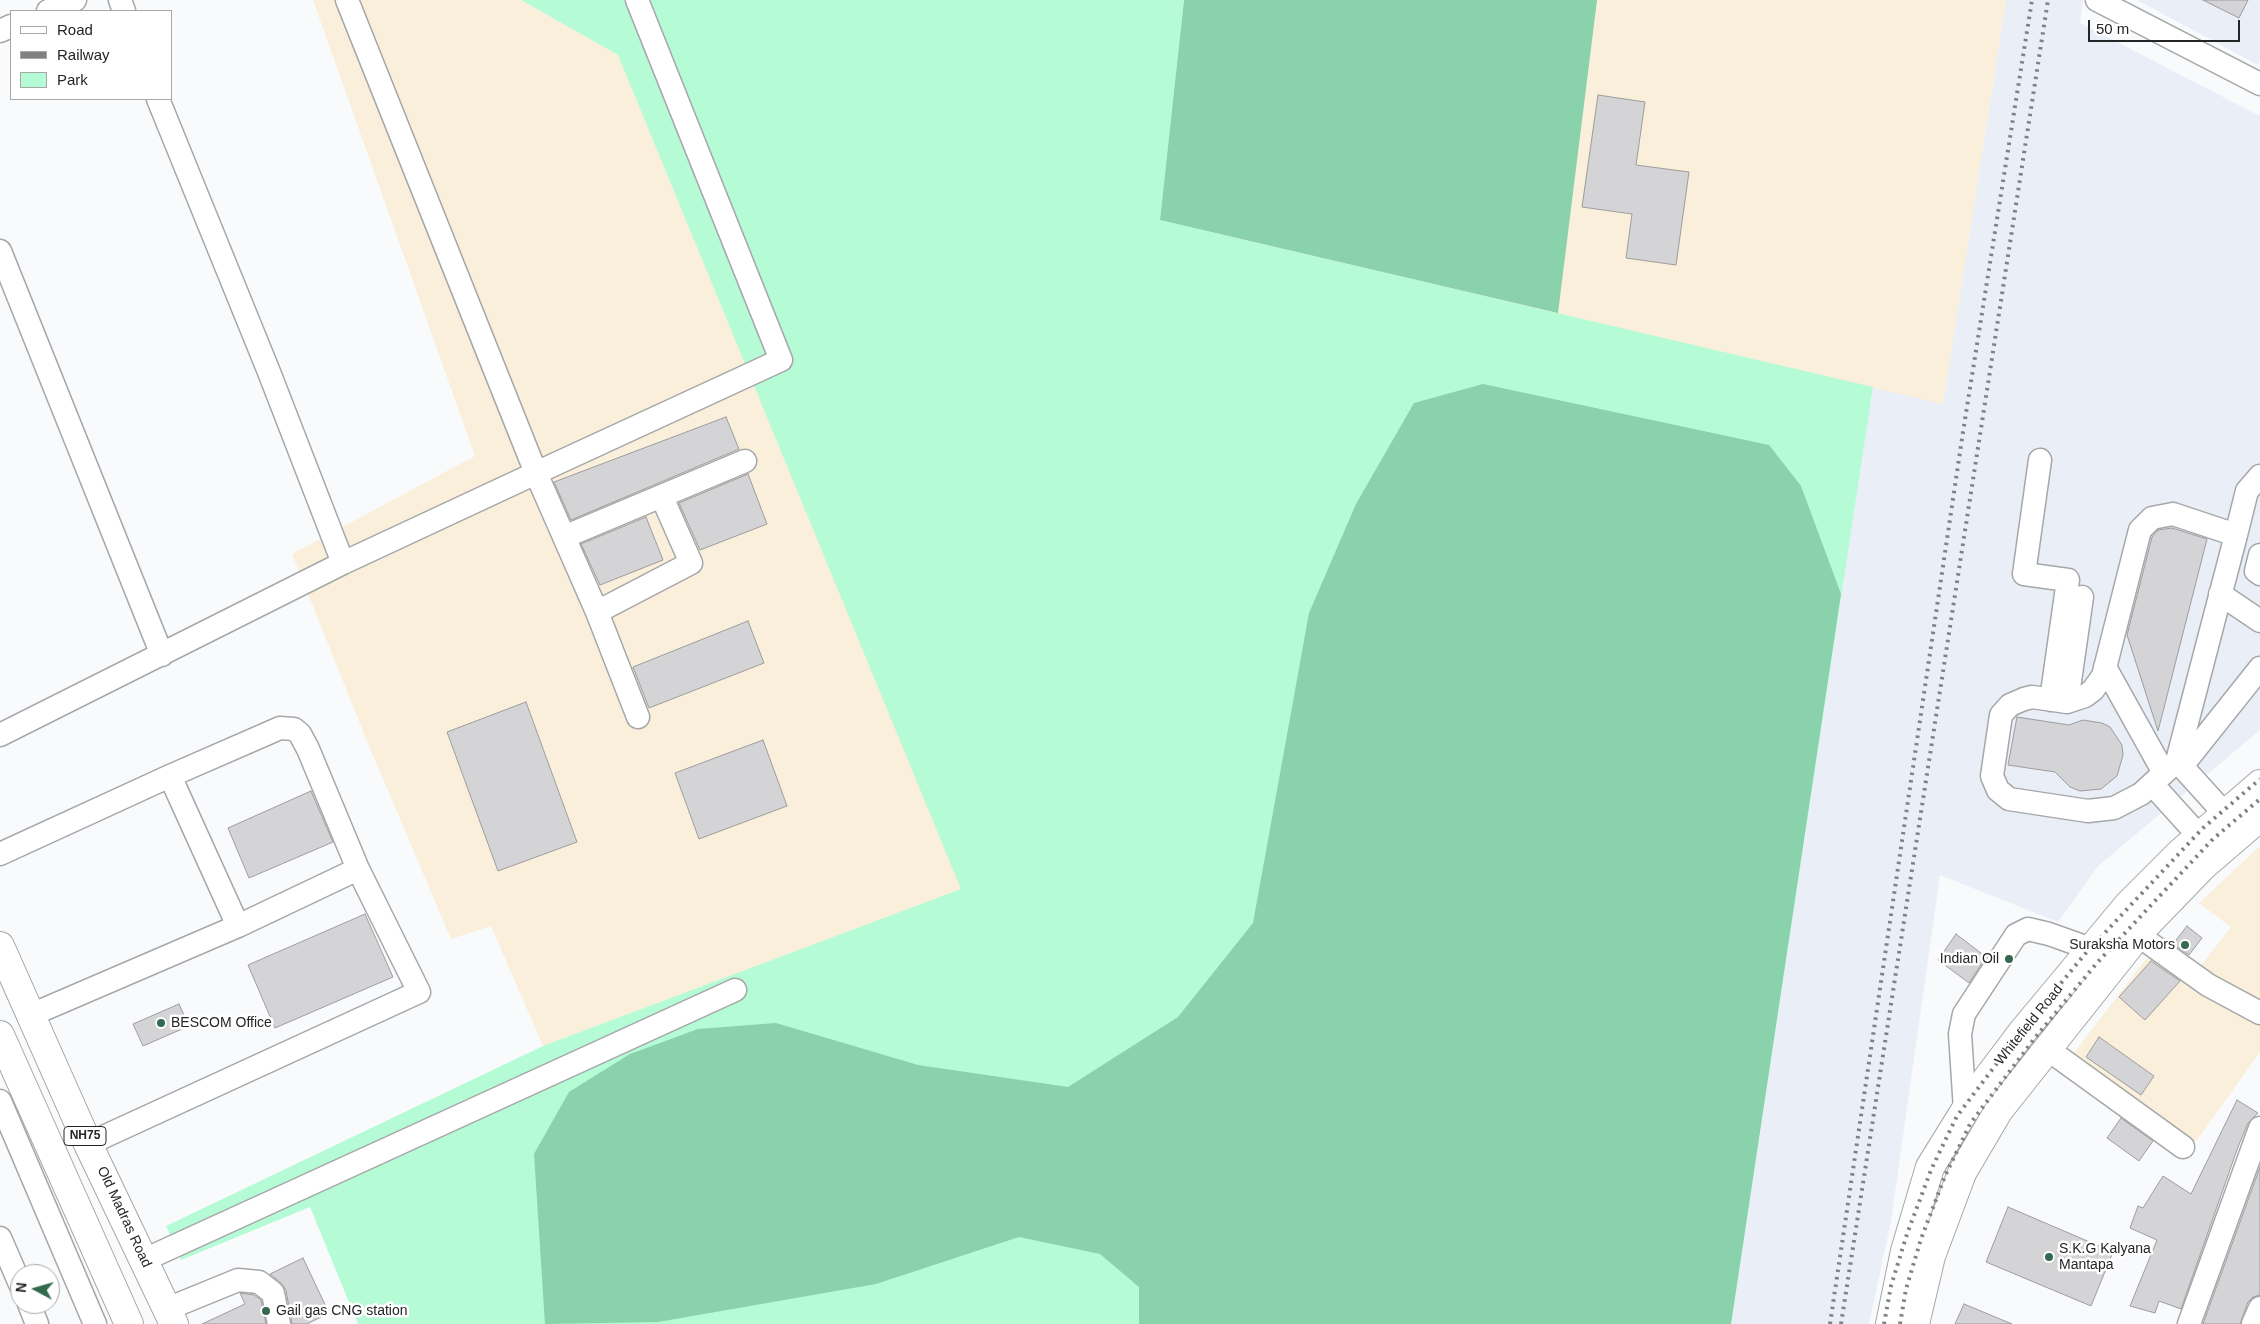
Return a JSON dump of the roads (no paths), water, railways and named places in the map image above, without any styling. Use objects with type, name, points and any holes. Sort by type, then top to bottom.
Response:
[{"type":"main road","name":"Whitefield Road","points":[[1890,1324],[1905,1251],[1930,1167],[1966,1110],[2023,1031],[2128,905],[2199,836],[2260,784]]},
{"type":"main road","name":"Whitefield Road","points":[[1916,1324],[1931,1256],[1962,1173],[1998,1110],[2138,935],[2202,868],[2260,817]]},
{"type":"main road","name":"Old Madras Road","points":[[0,946],[88,1144],[171,1317]]},
{"type":"main road","name":"NH75","points":[[0,1035],[130,1324]]},
{"type":"street","points":[[50,10],[75,0]]},
{"type":"street","points":[[347,0],[536,474],[597,612],[638,717]]},
{"type":"street","points":[[0,735],[343,563],[781,360],[637,0]]},
{"type":"street","points":[[2097,0],[2260,84]]},
{"type":"street","points":[[158,100],[269,372],[343,563]]},
{"type":"street","points":[[0,251],[162,655]]},
{"type":"street","points":[[2040,460],[2024,574],[2068,580],[2059,701]]},
{"type":"street","points":[[564,537],[745,461]]},
{"type":"street","points":[[2169,771],[2220,594],[2247,491],[2260,476]]},
{"type":"street","points":[[597,612],[691,563],[662,497]]},
{"type":"street","points":[[2236,535],[2173,514],[2159,515],[2145,523],[2140,530],[2103,676],[2093,690],[2085,696],[2059,701],[2024,699],[2010,705],[2000,715],[1992,776],[2003,795],[2015,802],[2082,811],[2101,811],[2128,802],[2169,771],[2260,668]]},
{"type":"street","points":[[2260,555],[2256,571],[2260,574]]},
{"type":"street","points":[[2220,594],[2260,621]]},
{"type":"street","points":[[2059,701],[2082,597]]},
{"type":"street","points":[[2105,667],[2169,771],[2199,836]]},
{"type":"street","points":[[0,854],[280,728],[294,729],[300,734],[308,749],[358,869],[419,992],[88,1144]]},
{"type":"street","points":[[2169,771],[2225,814]]},
{"type":"street","points":[[170,776],[238,926]]},
{"type":"street","points":[[31,1015],[238,926],[358,869]]},
{"type":"street","points":[[1966,1110],[1960,1034],[1964,1014],[2016,935],[2028,929],[2049,934],[2091,949]]},
{"type":"street","points":[[2138,935],[2208,984],[2260,1013]]},
{"type":"street","points":[[144,1260],[735,990]]},
{"type":"street","points":[[2046,1048],[2183,1147]]},
{"type":"street","points":[[0,1100],[95,1324]]},
{"type":"street","points":[[2189,1324],[2260,1128]]},
{"type":"street","points":[[0,1238],[11,1264]]},
{"type":"street","points":[[171,1317],[238,1280],[259,1282],[273,1293],[279,1324]]},
{"type":"street","points":[[2253,1324],[2260,1308]]},
{"type":"railway","points":[[1830,1324],[1963,432],[2032,0]]},
{"type":"railway","points":[[1841,1324],[2048,0]]},
{"type":"railway","points":[[1884,1324],[1891,1286],[1907,1234],[1931,1170],[1957,1116],[2023,1029],[2085,954],[2203,828],[2260,779]]},
{"type":"railway","points":[[1900,1324],[1906,1289],[1921,1239],[1945,1176],[1970,1124],[2034,1039],[2096,964],[2213,839],[2260,799]]},
{"type":"place","name":"Suraksha Motors","points":[[2185,945]]},
{"type":"place","name":"Indian Oil","points":[[2009,959]]},
{"type":"place","name":"BESCOM Office","points":[[161,1023]]},
{"type":"place","name":"S.K.G Kalyana Mantapa","points":[[2049,1257]]},
{"type":"place","name":"Gail gas CNG station","points":[[266,1311]]}]
